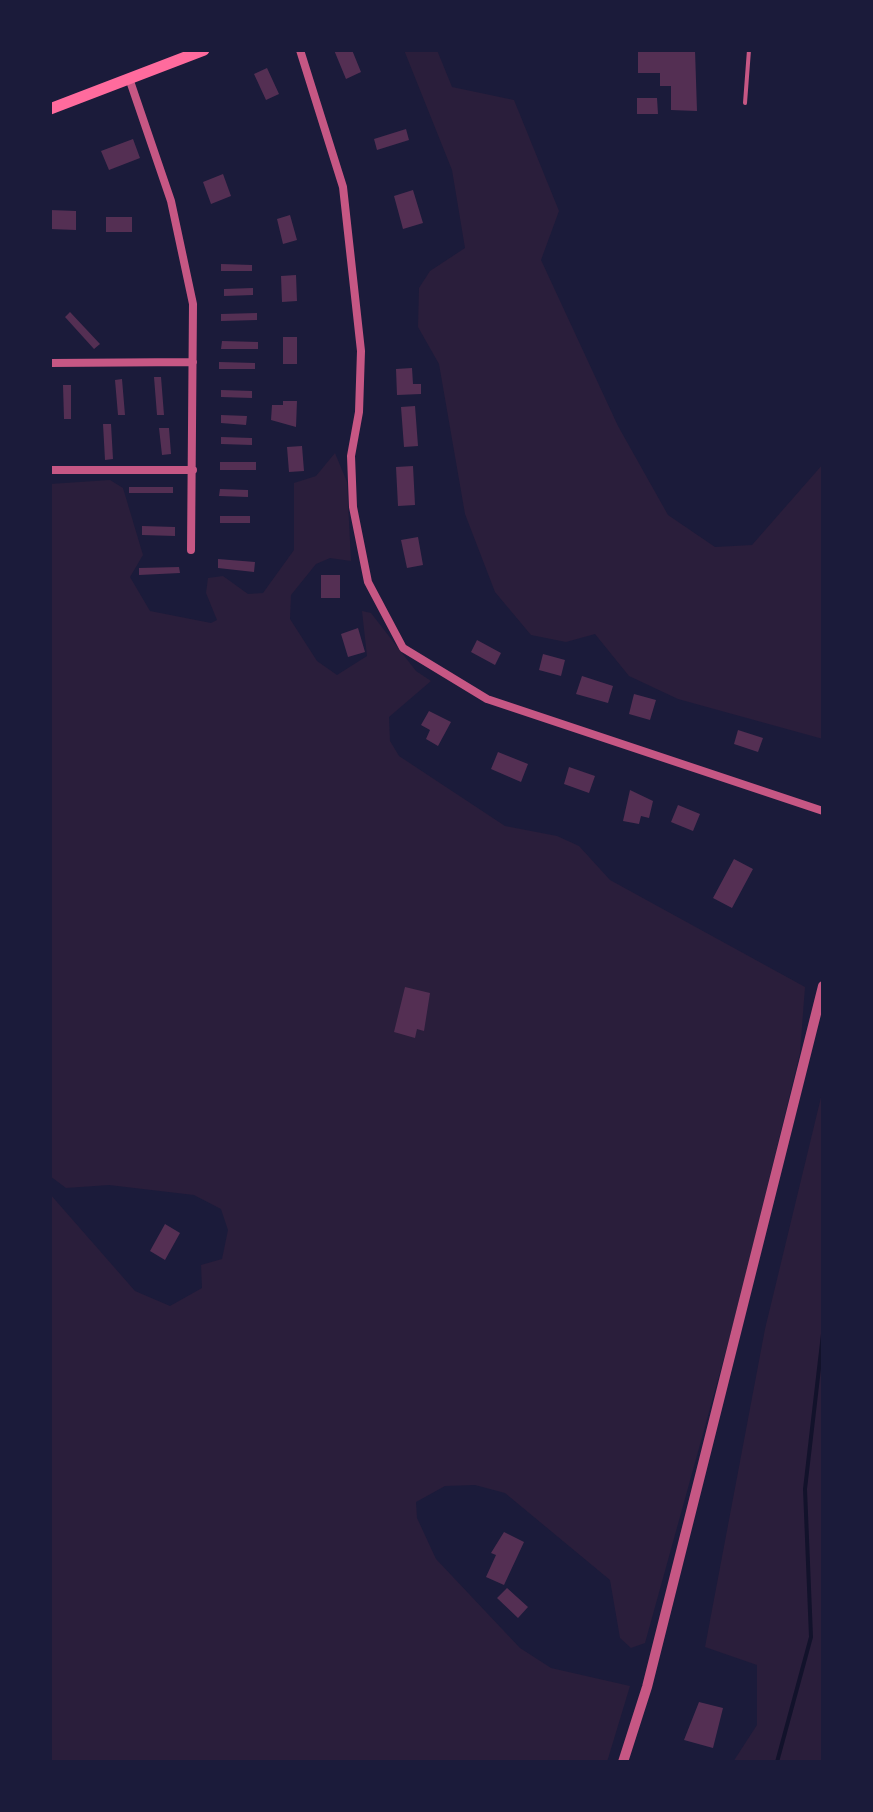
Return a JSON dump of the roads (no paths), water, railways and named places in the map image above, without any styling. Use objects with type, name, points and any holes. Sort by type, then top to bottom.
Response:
[{"type":"main road","points":[[50,108],[130,82],[204,50]]},
{"type":"street","points":[[300,50],[343,187],[360,351],[359,412],[351,456],[352,507],[368,582],[403,648],[487,700],[823,810]]},
{"type":"street","points":[[130,82],[186,256],[194,362],[191,550]]},
{"type":"street","points":[[50,363],[194,362]]},
{"type":"street","points":[[50,470],[193,470]]},
{"type":"street","points":[[623,1762],[647,1687],[823,986]]},
{"type":"lane","points":[[745,103],[749,50]]},
{"type":"waterway","points":[[777,1762],[811,1637],[805,1489],[823,1334]]}]
